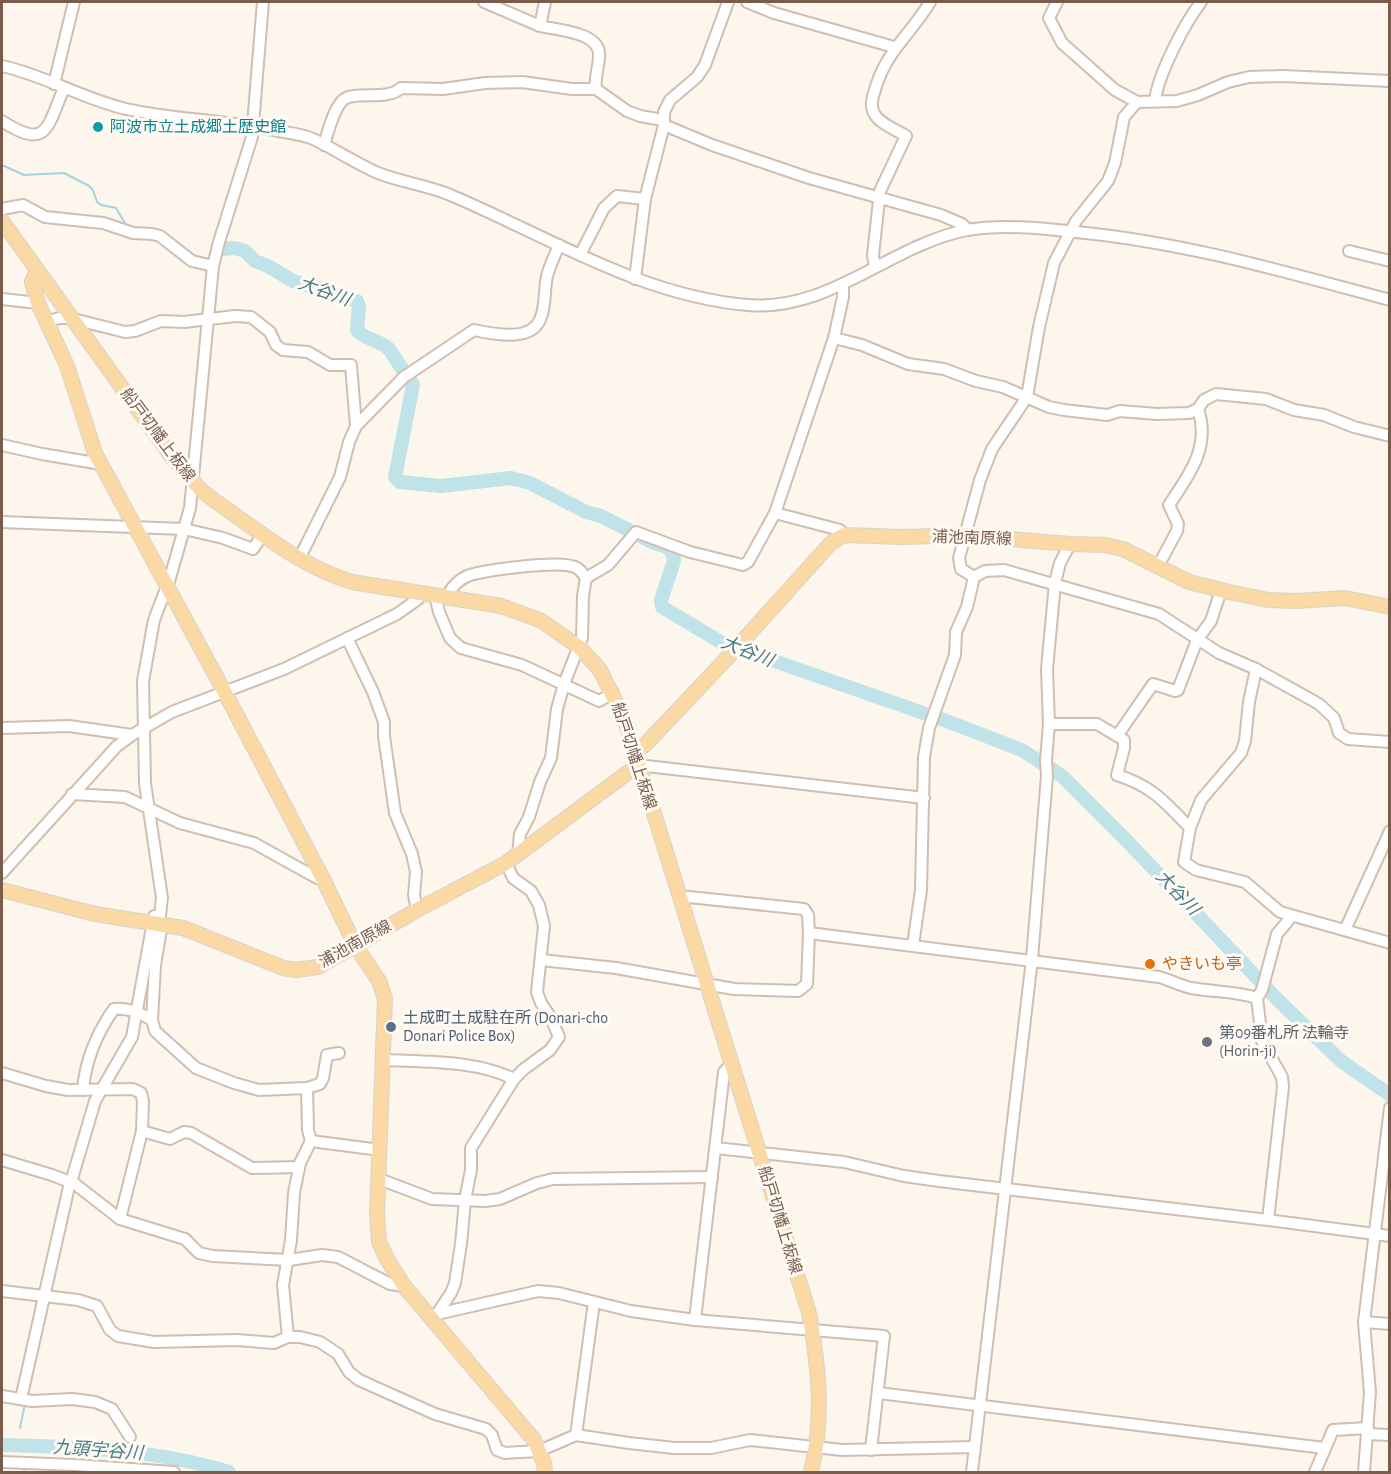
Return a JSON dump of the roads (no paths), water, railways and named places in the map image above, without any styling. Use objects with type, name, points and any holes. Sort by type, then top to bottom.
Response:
[{"type":"main road","name":"船戸切幡上板線","points":[[2,221],[172,457],[192,481],[215,501],[299,559],[334,577],[352,582],[501,606],[522,613],[540,620],[579,647],[600,670],[625,720],[635,750],[809,1313],[817,1356],[820,1399],[819,1428],[811,1473]]},
{"type":"main road","points":[[37,270],[32,282],[38,303],[67,366],[95,453],[224,691],[323,879],[355,945],[379,981],[385,998],[377,1215],[379,1242],[404,1286],[434,1316],[534,1440],[544,1463],[545,1473]]},
{"type":"main road","points":[[635,750],[644,746],[825,550],[844,535]]},
{"type":"main road","name":"浦池南原線","points":[[844,535],[903,537],[964,535],[1106,545],[1123,549],[1189,582],[1221,590],[1268,600],[1345,598],[1389,607]]},
{"type":"main road","name":"浦池南原線","points":[[2,890],[84,911],[183,928],[283,968],[296,970],[318,967],[417,910],[506,863],[638,765]]},
{"type":"street","points":[[2,121],[26,135],[39,134],[46,128],[59,86],[74,2]]},
{"type":"street","points":[[263,2],[254,126],[249,149],[219,242],[205,321],[190,508],[164,580],[144,667],[138,731],[158,924],[152,1020],[155,1031],[196,1068],[259,1090],[307,1088],[320,1084],[327,1055],[339,1053]]},
{"type":"street","points":[[484,2],[540,26],[587,37],[597,43],[600,52],[596,89]]},
{"type":"street","points":[[540,26],[545,2]]},
{"type":"street","points":[[635,279],[645,199],[664,122],[664,112],[670,100],[697,77],[705,65],[728,2]]},
{"type":"street","points":[[747,2],[774,13],[894,47]]},
{"type":"street","points":[[875,267],[873,255],[880,191],[906,136],[879,119],[872,111],[872,99],[877,80],[894,47],[930,2]]},
{"type":"street","points":[[1056,2],[1049,18],[1062,43],[1115,90],[1137,102],[1177,101],[1228,82],[1250,77],[1282,76],[1389,81]]},
{"type":"street","points":[[1155,101],[1166,68],[1185,26],[1201,2]]},
{"type":"street","points":[[2,66],[128,110],[254,126],[306,136],[346,159],[379,173],[444,193],[635,279],[668,290],[749,305],[774,305],[797,301],[843,285],[926,242],[969,230],[994,227],[1114,235],[1182,247],[1239,259],[1389,300]]},
{"type":"street","points":[[324,145],[340,103],[346,97],[394,94],[401,88],[443,88],[485,83],[522,82],[572,89],[596,89],[627,111],[664,122],[712,145],[809,178],[941,216],[962,224],[969,230]]},
{"type":"street","points":[[974,578],[961,568],[959,558],[964,535],[980,480],[992,449],[1027,397],[1039,327],[1054,263],[1070,231],[1108,181],[1115,163],[1124,117],[1137,102]]},
{"type":"street","points":[[580,255],[604,208],[617,196],[645,199]]},
{"type":"street","points":[[2,209],[23,205],[45,217],[103,223],[133,233],[152,234],[159,236],[192,261],[213,266]]},
{"type":"street","points":[[299,559],[340,477],[349,442],[356,426],[406,376],[474,330],[503,335],[522,333],[534,327],[541,319],[547,276],[559,245]]},
{"type":"street","points":[[1349,251],[1389,261]]},
{"type":"street","points":[[518,855],[520,834],[529,817],[540,782],[551,758],[557,709],[564,684],[582,638],[583,590],[586,578],[608,565],[636,532],[690,552],[743,565],[748,562],[775,513],[834,338],[843,297],[843,285]]},
{"type":"street","points":[[2,299],[38,303]]},
{"type":"street","points":[[47,322],[59,318],[73,318],[125,332],[135,331],[161,321],[184,322],[235,316],[251,317],[270,332],[276,345],[283,350],[308,352],[330,364],[351,365],[356,426]]},
{"type":"street","points":[[834,338],[862,345],[908,364],[944,369],[1027,397],[1049,407],[1093,415],[1107,415],[1120,411],[1157,414],[1189,413],[1198,409],[1204,400],[1216,394],[1266,399],[1294,410],[1324,415],[1354,427],[1389,436]]},
{"type":"street","points":[[1158,566],[1177,531],[1178,524],[1169,505],[1200,453],[1203,439],[1198,409]]},
{"type":"street","points":[[2,444],[42,454],[101,464]]},
{"type":"street","points":[[775,513],[840,530],[844,535]]},
{"type":"street","points":[[2,522],[182,529],[223,538],[253,549],[263,534]]},
{"type":"street","points":[[972,1473],[1032,960],[1047,776],[1049,724],[1047,669],[1055,584],[1060,563],[1070,544]]},
{"type":"street","points":[[586,578],[576,567],[564,564],[522,566],[469,575],[435,601],[450,638],[460,648],[522,665],[599,701],[613,693]]},
{"type":"street","points":[[913,945],[921,890],[924,757],[934,715],[955,655],[956,632],[967,607],[974,578],[985,571],[1004,570],[1159,614],[1197,640],[1319,704],[1334,718],[1339,733],[1348,739],[1389,742]]},
{"type":"street","points":[[1117,736],[1153,684],[1178,690],[1197,640],[1211,621],[1221,590]]},
{"type":"street","points":[[2,873],[117,746],[138,731],[172,712],[284,669],[398,614],[418,599],[419,593]]},
{"type":"street","points":[[347,638],[373,692],[384,722],[394,813],[414,863],[416,872],[414,895],[417,910]]},
{"type":"street","points":[[1256,669],[1249,702],[1245,741],[1241,753],[1202,800],[1190,828],[1184,862],[1196,870],[1245,882],[1280,912],[1389,943]]},
{"type":"street","points":[[1049,724],[1097,723],[1124,741],[1117,775],[1137,781],[1157,794],[1190,828]]},
{"type":"street","points":[[2,728],[69,726],[138,731]]},
{"type":"street","points":[[638,765],[924,798]]},
{"type":"street","points":[[72,794],[125,797],[180,823],[254,843],[317,878],[323,879]]},
{"type":"street","points":[[1345,930],[1389,831]]},
{"type":"street","points":[[434,1316],[451,1293],[455,1283],[471,1170],[471,1148],[514,1079],[550,1050],[559,1037],[537,992],[544,926],[539,905],[531,891],[513,878],[506,863]]},
{"type":"street","points":[[542,960],[616,968],[735,988],[798,991],[807,984],[809,933],[808,915],[804,909],[679,896]]},
{"type":"street","points":[[1268,1220],[1283,1087],[1281,1077],[1262,1041],[1261,990],[1277,934],[1292,916]]},
{"type":"street","points":[[24,1400],[72,1183],[90,1118],[128,1047],[140,1013],[158,924]]},
{"type":"street","points":[[809,933],[1159,977],[1185,986],[1248,994],[1261,990]]},
{"type":"street","points":[[83,1090],[84,1072],[108,1017],[114,1009],[121,1008],[140,1013],[152,1020]]},
{"type":"street","points":[[384,1060],[445,1063],[495,1070],[514,1079]]},
{"type":"street","points":[[694,1320],[724,1072],[732,1063]]},
{"type":"street","points":[[2,1073],[68,1090],[133,1089],[141,1093],[142,1131],[120,1219]]},
{"type":"street","points":[[288,1337],[283,1285],[289,1260],[294,1193],[299,1167],[310,1142],[307,1088]]},
{"type":"street","points":[[1365,1473],[1370,1383],[1364,1322],[1389,1108]]},
{"type":"street","points":[[142,1131],[170,1139],[184,1132],[191,1133],[252,1168],[299,1167]]},
{"type":"street","points":[[310,1142],[380,1150]]},
{"type":"street","points":[[716,1148],[844,1162],[904,1176],[1389,1236]]},
{"type":"street","points":[[2,1160],[72,1183],[120,1219],[185,1239],[200,1253],[213,1256],[289,1260],[322,1255],[338,1257],[390,1284],[404,1286]]},
{"type":"street","points":[[379,1179],[432,1199],[485,1201],[500,1199],[537,1183],[553,1179],[712,1177]]},
{"type":"street","points":[[2,1291],[78,1300],[97,1306],[110,1330],[118,1336],[154,1342],[237,1340],[274,1342],[288,1337],[300,1337],[320,1342],[338,1354],[349,1372],[359,1380],[435,1414],[486,1429],[492,1434],[497,1450],[505,1453],[538,1451],[576,1435],[674,1448],[711,1448],[750,1440],[871,1450],[975,1447]]},
{"type":"street","points":[[434,1316],[537,1291],[559,1293],[631,1311],[694,1320],[884,1336],[871,1450]]},
{"type":"street","points":[[576,1435],[594,1302]]},
{"type":"street","points":[[1364,1322],[1389,1324]]},
{"type":"street","points":[[879,1393],[1324,1448]]},
{"type":"street","points":[[2,1396],[46,1401],[72,1399],[102,1404],[111,1409],[130,1437]]},
{"type":"street","points":[[1315,1473],[1324,1448],[1334,1430],[1368,1431],[1389,1435]]},
{"type":"street","points":[[2,1462],[174,1473]]},
{"type":"waterway","points":[[2,165],[24,175],[64,173],[89,186],[101,205],[116,208],[126,225]]},
{"type":"waterway","name":"大谷川","points":[[222,249],[235,248],[245,251],[255,261],[293,281],[357,301],[359,306],[357,330],[389,349],[413,385],[395,477],[400,482],[441,486],[511,478],[530,483],[586,512],[601,516],[652,542],[667,547],[673,554],[674,561],[661,600],[662,607],[729,647],[949,722],[1022,750],[1062,776],[1278,1000],[1341,1061],[1390,1095]]},
{"type":"waterway","points":[[20,1428],[25,1404]]},
{"type":"waterway","name":"九頭宇谷川","points":[[2,1445],[88,1448],[145,1454],[173,1458],[229,1472]]},
{"type":"place","name":"阿波市立土成郷土歴史館","points":[[98,127]]},
{"type":"place","name":"やきいも亭","points":[[1150,964]]},
{"type":"place","name":"土成町土成駐在所 (Donari-cho Donari Police Box)","points":[[391,1027]]},
{"type":"place","name":"第09番札所 法輪寺 (Horin-ji)","points":[[1207,1042]]}]
